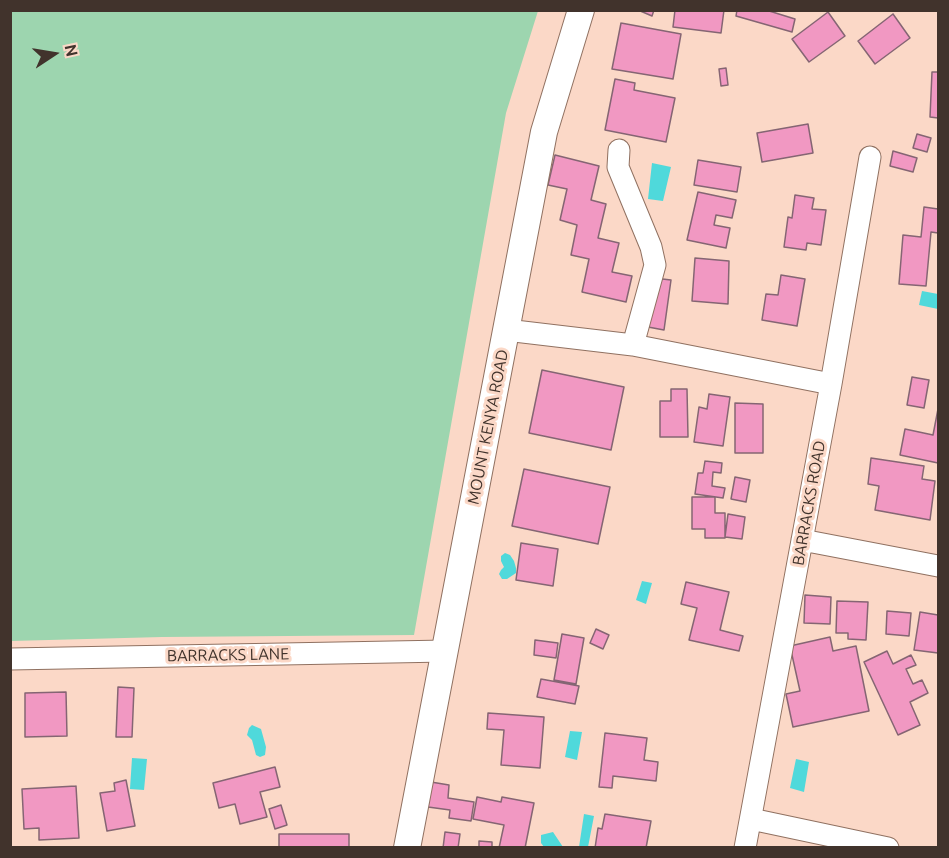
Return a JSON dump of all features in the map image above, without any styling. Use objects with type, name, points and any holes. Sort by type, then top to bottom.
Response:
[{"type":"main road","name":"MOUNT KENYA ROAD","points":[[407,848],[544,132],[581,10]]},
{"type":"street","points":[[619,150],[618,167],[651,247],[655,265],[633,345]]},
{"type":"street","name":"BARRACKS ROAD","points":[[745,848],[831,384],[870,158]]},
{"type":"street","points":[[506,330],[633,345],[831,384]]},
{"type":"street","points":[[802,540],[939,566]]},
{"type":"street","name":"BARRACKS LANE","points":[[10,659],[446,651]]},
{"type":"street","points":[[751,819],[888,848]]},
{"type":"green space","points":[[11,10],[538,11],[506,113],[414,635],[11,641]]},
{"type":"water","points":[[652,163],[671,167],[663,201],[648,199]]},
{"type":"water","points":[[922,291],[938,294],[938,309],[919,305]]},
{"type":"water","points":[[505,553],[510,555],[514,561],[516,573],[507,579],[502,579],[499,574],[504,567],[501,556]]},
{"type":"water","points":[[642,581],[652,583],[646,604],[636,600]]},
{"type":"water","points":[[252,725],[261,729],[266,747],[265,755],[260,757],[256,755],[252,740],[247,735]]},
{"type":"water","points":[[570,731],[582,732],[577,760],[565,757]]},
{"type":"water","points":[[132,758],[147,759],[144,790],[130,789]]},
{"type":"water","points":[[796,759],[809,762],[804,792],[790,788]]},
{"type":"water","points":[[584,814],[594,816],[588,847],[579,847]]},
{"type":"water","points":[[553,832],[563,847],[544,847],[541,843],[541,835]]},
{"type":"building","points":[[638,10],[654,10],[652,16]]},
{"type":"building","points":[[675,10],[724,10],[721,33],[673,27]]},
{"type":"building","points":[[737,10],[766,10],[795,19],[792,32],[736,16]]},
{"type":"building","points":[[828,12],[845,36],[809,62],[792,39]]},
{"type":"building","points":[[893,14],[910,38],[875,64],[858,41]]},
{"type":"building","points":[[621,23],[681,34],[673,79],[612,69]]},
{"type":"building","points":[[726,68],[728,85],[721,86],[719,69]]},
{"type":"building","points":[[932,72],[938,72],[938,118],[930,117]]},
{"type":"building","points":[[615,79],[635,83],[634,90],[675,98],[666,142],[605,130]]},
{"type":"building","points":[[808,124],[813,153],[762,162],[757,133]]},
{"type":"building","points":[[917,134],[931,138],[927,152],[913,148]]},
{"type":"building","points":[[893,151],[917,158],[913,172],[890,166]]},
{"type":"building","points":[[555,155],[599,166],[591,200],[606,204],[598,238],[619,243],[612,272],[632,276],[626,302],[582,292],[589,259],[571,255],[577,225],[560,220],[567,189],[548,185]]},
{"type":"building","points":[[698,160],[741,167],[737,192],[694,185]]},
{"type":"building","points":[[698,192],[736,200],[732,218],[716,215],[714,225],[730,228],[726,248],[687,240]]},
{"type":"building","points":[[795,195],[814,198],[812,209],[826,210],[821,245],[807,243],[806,250],[784,247],[788,217],[792,218]]},
{"type":"building","points":[[924,207],[938,209],[938,233],[931,232],[926,286],[899,284],[903,235],[921,237]]},
{"type":"building","points":[[695,258],[729,261],[728,304],[692,301]]},
{"type":"building","points":[[781,275],[805,279],[797,326],[762,320],[766,294],[778,295]]},
{"type":"building","points":[[654,278],[671,280],[664,330],[648,327]]},
{"type":"building","points":[[542,370],[624,387],[611,450],[529,433]]},
{"type":"building","points":[[912,377],[929,380],[924,408],[907,405]]},
{"type":"building","points":[[671,389],[687,389],[688,437],[660,437],[660,401],[671,401]]},
{"type":"building","points":[[709,394],[730,397],[723,446],[694,442],[699,407],[707,409]]},
{"type":"building","points":[[735,403],[763,404],[763,453],[735,453]]},
{"type":"building","points":[[938,409],[938,463],[900,455],[905,429],[933,435]]},
{"type":"building","points":[[871,458],[924,466],[922,479],[935,481],[930,520],[875,510],[879,486],[868,484]]},
{"type":"building","points":[[705,461],[722,463],[721,473],[713,472],[712,486],[725,488],[723,498],[695,494],[698,473],[703,473]]},
{"type":"building","points":[[524,469],[610,487],[598,544],[512,526]]},
{"type":"building","points":[[735,477],[750,480],[746,502],[731,499]]},
{"type":"building","points":[[692,497],[715,497],[715,513],[725,513],[725,538],[705,538],[705,529],[692,529]]},
{"type":"building","points":[[728,514],[745,517],[742,539],[725,537]]},
{"type":"building","points":[[521,543],[558,549],[553,586],[516,580]]},
{"type":"building","points":[[686,582],[729,592],[720,630],[743,636],[739,651],[689,640],[697,608],[681,604]]},
{"type":"building","points":[[805,595],[831,597],[830,624],[804,623]]},
{"type":"building","points":[[837,601],[868,602],[866,640],[848,639],[848,633],[836,633]]},
{"type":"building","points":[[887,611],[911,613],[909,636],[886,634]]},
{"type":"building","points":[[920,612],[938,615],[938,653],[914,650]]},
{"type":"building","points":[[596,629],[609,635],[603,649],[590,643]]},
{"type":"building","points":[[562,634],[584,638],[576,684],[554,680]]},
{"type":"building","points":[[830,637],[833,651],[856,646],[869,711],[793,727],[786,694],[800,691],[790,646]]},
{"type":"building","points":[[535,640],[558,643],[556,658],[534,655]]},
{"type":"building","points":[[887,651],[893,664],[911,655],[916,665],[906,669],[913,684],[922,680],[928,693],[910,702],[920,725],[898,735],[864,662]]},
{"type":"building","points":[[541,679],[579,686],[575,704],[537,697]]},
{"type":"building","points":[[118,687],[134,688],[132,737],[116,737]]},
{"type":"building","points":[[66,692],[67,736],[25,737],[25,693]]},
{"type":"building","points":[[488,713],[544,717],[540,768],[501,765],[504,730],[487,729]]},
{"type":"building","points":[[605,733],[647,738],[644,760],[658,762],[656,781],[613,776],[612,788],[599,787]]},
{"type":"building","points":[[275,767],[280,787],[260,792],[267,817],[240,824],[235,804],[219,808],[213,783]]},
{"type":"building","points":[[126,780],[135,826],[107,831],[100,793],[115,791],[114,783]]},
{"type":"building","points":[[431,782],[449,785],[448,798],[474,802],[471,821],[449,818],[450,810],[428,807]]},
{"type":"building","points":[[76,786],[79,838],[39,840],[39,828],[24,829],[22,789]]},
{"type":"building","points":[[477,797],[501,802],[502,797],[534,803],[525,848],[499,848],[504,825],[473,819]]},
{"type":"building","points":[[281,805],[287,825],[275,829],[269,809]]},
{"type":"building","points":[[605,814],[651,821],[646,848],[595,848],[598,828],[602,829]]},
{"type":"building","points":[[445,832],[460,834],[458,848],[443,848]]},
{"type":"building","points":[[279,834],[349,834],[349,848],[279,848]]},
{"type":"building","points":[[479,841],[492,842],[492,848],[479,848]]}]
